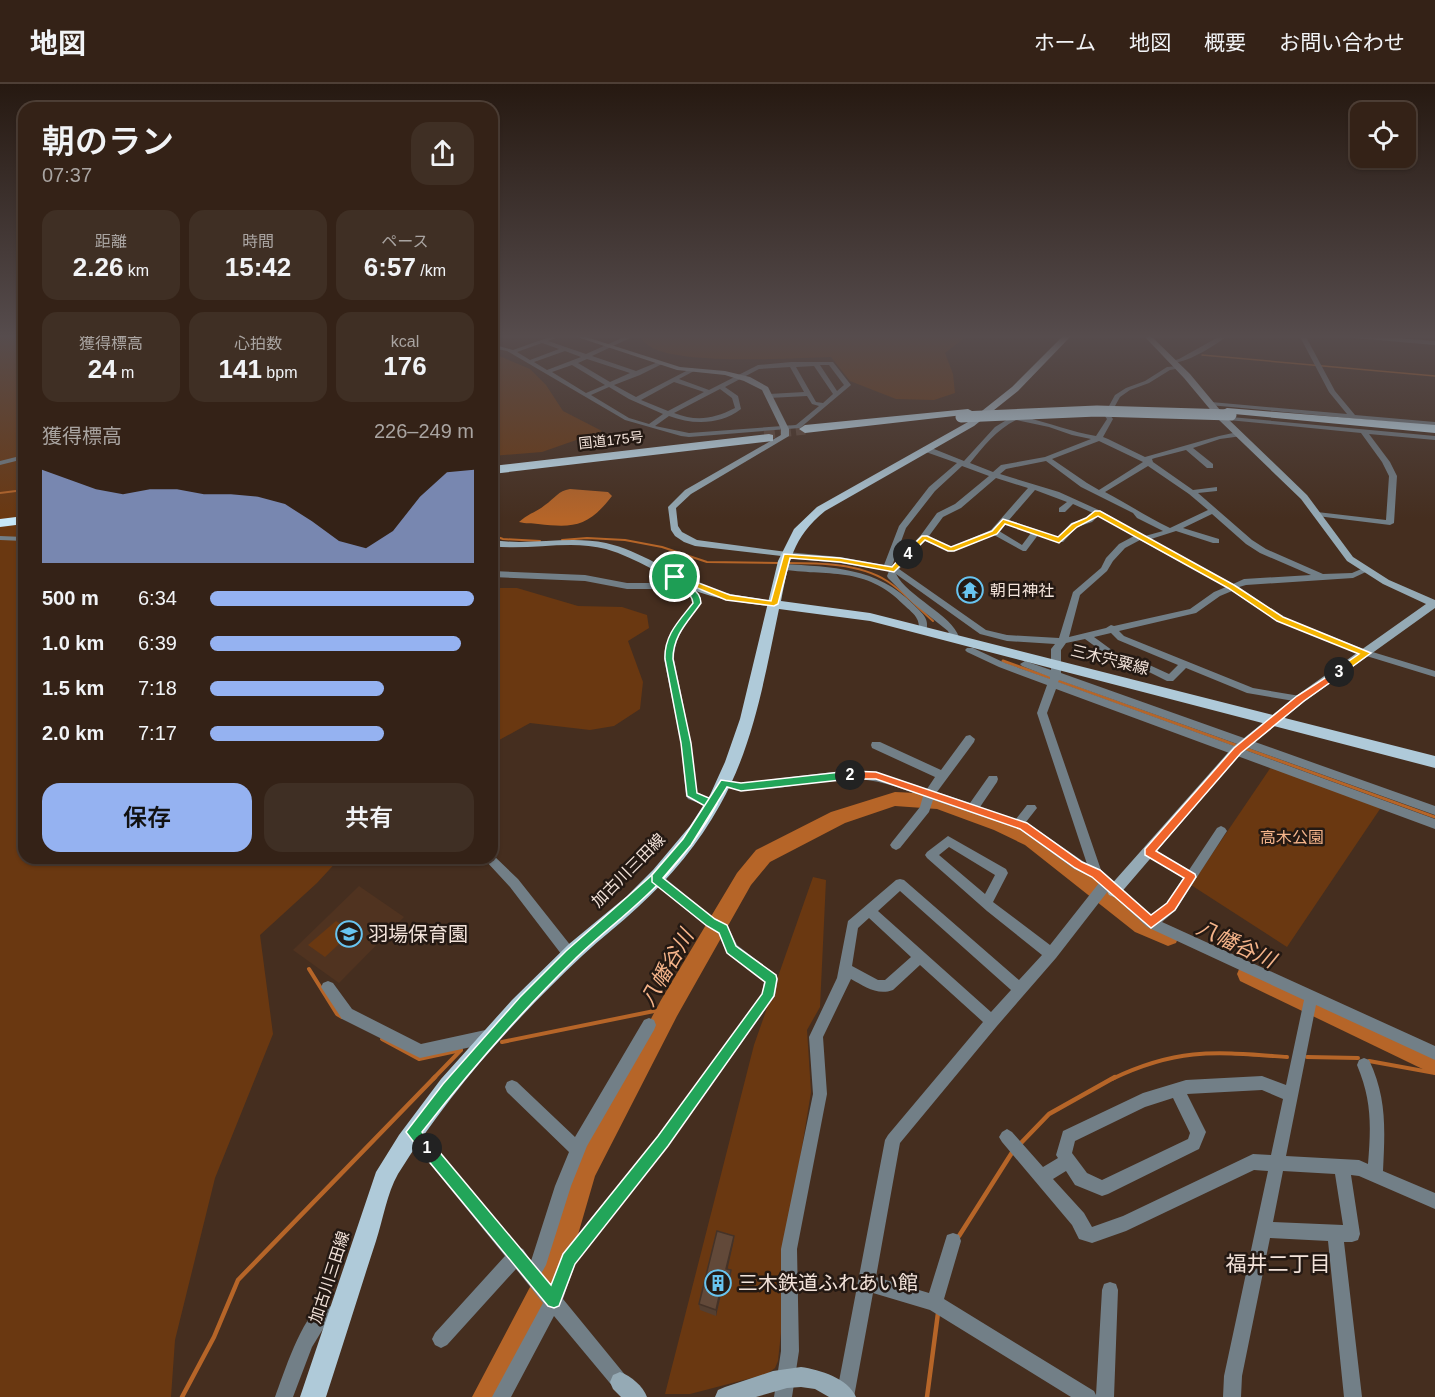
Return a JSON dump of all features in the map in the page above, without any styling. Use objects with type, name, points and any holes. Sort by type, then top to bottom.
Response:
[{"type":"highway","points":[[804,432],[964,414],[1097,411],[1227,415],[1435,432]]},
{"type":"highway","name":"国道175号","points":[[498,466],[766,436],[573,461],[498,467]]},
{"type":"highway","points":[[498,475],[573,461]]},
{"type":"highway","points":[[0,523],[18,521]]},
{"type":"highway","points":[[0,528],[18,526]]},
{"type":"main road","name":"加古川三田線","points":[[313,1397],[387,1172],[413,1132],[493,1035],[570,955],[656,878],[687,842],[724,783],[744,733],[774,604],[795,534],[821,509],[971,424],[1005,396]]},
{"type":"main road","name":"三木宍粟線","points":[[774,604],[870,617],[954,637],[1055,674],[1274,721],[1435,762]]},
{"type":"street","points":[[588,396],[627,419],[688,435],[798,427],[834,396]]},
{"type":"street","points":[[632,396],[666,415],[688,421],[726,417],[738,409],[739,405],[734,396]]},
{"type":"street","points":[[637,399],[642,396]]},
{"type":"street","points":[[650,426],[701,396]]},
{"type":"street","points":[[769,396],[785,429],[785,436],[677,500],[672,507],[675,533],[683,540],[695,543],[874,581],[893,590],[922,619],[923,630]]},
{"type":"street","points":[[810,396],[814,403],[824,405]]},
{"type":"street","points":[[1107,415],[1118,396]]},
{"type":"street","points":[[725,1397],[785,1388],[801,1375],[816,1378],[845,1397],[893,1140],[1097,897],[1149,852],[1242,746],[1300,699],[1435,604],[1366,570],[1350,559],[1298,490],[1240,435],[1227,415],[1204,396]]},
{"type":"street","points":[[1336,396],[1352,416]]},
{"type":"street","points":[[1211,404],[1435,424]]},
{"type":"street","points":[[1000,413],[1106,440],[1149,462],[1192,492],[1240,536],[1263,551],[1323,577]]},
{"type":"street","points":[[890,569],[924,537],[940,515],[958,506],[1004,467],[1047,459],[1098,439],[1110,419],[1107,415]]},
{"type":"street","points":[[954,637],[952,630],[916,601],[891,576],[890,569],[902,528],[932,489],[963,464],[1011,419],[1107,415],[1227,415],[1364,432],[1435,438]]},
{"type":"street","points":[[1317,514],[1390,523],[1393,476],[1386,462],[1364,432]]},
{"type":"street","points":[[1100,492],[1123,480],[1149,462],[1148,458],[1161,452],[1188,448],[1228,434],[1240,435]]},
{"type":"street","points":[[1188,448],[1210,466]]},
{"type":"street","points":[[926,449],[993,475],[1034,486],[1098,513],[1231,586],[1280,619],[1366,653],[1435,674]]},
{"type":"street","points":[[0,463],[18,458]]},
{"type":"street","points":[[1047,459],[1084,484],[1172,530],[1216,541]]},
{"type":"street","points":[[924,537],[951,550],[994,532],[1034,486]]},
{"type":"street","points":[[1192,492],[1214,489]]},
{"type":"street","points":[[1062,510],[1072,501]]},
{"type":"street","points":[[1096,873],[1042,713],[1055,674],[1056,649],[1063,641],[1076,594],[1104,569],[1122,546],[1144,537],[1172,530],[1213,510]]},
{"type":"street","points":[[1003,521],[1059,540],[1074,525],[1089,520],[1098,513]]},
{"type":"street","points":[[994,532],[1023,549],[1035,533]]},
{"type":"street","points":[[0,538],[18,539]]},
{"type":"street","points":[[498,544],[526,547],[585,544],[604,546],[624,552],[675,577],[729,598],[774,604]]},
{"type":"street","points":[[785,562],[840,560],[890,569],[984,632],[1006,639],[1063,641],[1193,611],[1231,586],[1244,582],[1353,575],[1366,570]]},
{"type":"street","points":[[498,574],[585,578],[627,586],[666,585],[692,591],[697,598],[697,603],[674,634],[669,646],[669,659],[686,743],[692,796],[712,804]]},
{"type":"street","points":[[666,585],[675,577]]},
{"type":"street","points":[[1112,628],[1121,638],[1251,691],[1300,699]]},
{"type":"street","points":[[1086,635],[1117,658],[1142,665],[1170,679],[1185,664]]},
{"type":"street","points":[[970,650],[1055,674]]},
{"type":"street","points":[[1025,664],[1242,746],[1435,824]]},
{"type":"street","points":[[896,845],[925,809],[929,794],[970,739]]},
{"type":"street","points":[[876,745],[943,776]]},
{"type":"street","points":[[1242,746],[1435,811]]},
{"type":"street","points":[[724,783],[741,787],[842,775],[876,776],[1018,824],[1078,865],[1096,873],[1110,888],[1151,922],[1310,1004],[1357,1016],[1435,1053]]},
{"type":"street","points":[[972,809],[993,779]]},
{"type":"street","points":[[1018,824],[1031,808]]},
{"type":"street","points":[[1151,922],[1171,907],[1221,831]]},
{"type":"street","points":[[985,902],[991,896],[1002,873],[948,841],[931,855],[985,902],[1051,954]]},
{"type":"street","points":[[1149,852],[1191,877]]},
{"type":"street","points":[[496,864],[514,883],[570,955]]},
{"type":"street","points":[[501,1397],[554,1300],[569,1259],[663,1141],[768,996],[771,979],[732,949],[717,926],[656,878]]},
{"type":"street","points":[[785,1388],[791,1323],[789,1249],[820,1094],[816,1036],[844,979],[852,925],[900,884],[1020,989]]},
{"type":"street","points":[[869,911],[992,1020]]},
{"type":"street","points":[[845,969],[877,986],[888,987],[921,956]]},
{"type":"street","points":[[328,987],[347,1014],[420,1051],[493,1035]]},
{"type":"street","points":[[1233,1397],[1233,1376],[1310,1004]]},
{"type":"street","points":[[536,1278],[563,1186],[578,1150],[648,1025]]},
{"type":"street","points":[[1365,1065],[1373,1080],[1378,1111],[1375,1175]]},
{"type":"street","points":[[1177,1090],[1198,1132],[1194,1144],[1102,1188],[1081,1179],[1064,1155],[1068,1136],[1143,1100],[1177,1090],[1215,1084],[1262,1083],[1290,1094]]},
{"type":"street","points":[[512,1087],[578,1150]]},
{"type":"street","points":[[413,1132],[620,1382],[637,1397]]},
{"type":"street","points":[[1007,1137],[1078,1219],[1085,1233],[1092,1235],[1126,1223],[1253,1162],[1359,1168],[1435,1201]]},
{"type":"street","points":[[1043,1176],[1068,1161]]},
{"type":"street","points":[[1264,1230],[1352,1234],[1342,1167]]},
{"type":"street","points":[[1335,1234],[1353,1397]]},
{"type":"street","points":[[934,1303],[953,1241]]},
{"type":"street","points":[[441,1339],[516,1255]]},
{"type":"street","points":[[867,1283],[934,1303],[1088,1397]]},
{"type":"street","points":[[1105,1397],[1110,1290]]},
{"type":"street","points":[[284,1397],[305,1342],[322,1315],[340,1316]]},
{"type":"shaded area","points":[[570,489],[608,492],[612,496],[588,520],[580,523],[561,526],[519,522],[559,493]]},
{"type":"shaded area","name":"羽場保育園","points":[[359,886],[404,917],[339,983],[293,950]]},
{"type":"green space","points":[[0,396],[18,396],[18,864],[334,864],[260,935],[273,1034],[215,1178],[175,1340],[171,1397],[0,1397]]},
{"type":"green space","points":[[498,396],[553,396],[563,411],[602,431],[542,452],[498,456]]},
{"type":"green space","points":[[889,396],[945,396],[934,400],[896,399]]},
{"type":"green space","points":[[498,588],[517,588],[578,606],[622,607],[647,615],[649,628],[628,641],[643,682],[640,709],[614,726],[590,730],[530,723],[498,741]]},
{"type":"green space","name":"高木公園","points":[[1271,767],[1382,806],[1287,947],[1191,885]]},
{"type":"green space","points":[[813,877],[826,880],[820,1007],[807,1030],[811,1092],[798,1172],[778,1361],[775,1368],[767,1374],[690,1394],[665,1394],[754,1045]]},
{"type":"green space","points":[[336,921],[352,932],[325,957],[308,945]]},
{"type":"building","name":"三木鉄道ふれあい館","points":[[717,1231],[734,1236],[726,1269],[731,1270],[728,1285],[722,1283],[716,1310],[699,1304]]},
{"type":"waterway","points":[[0,493],[18,491]]},
{"type":"waterway","points":[[498,537],[540,541]]},
{"type":"waterway","points":[[562,540],[587,538],[625,540],[662,547],[707,562],[780,563]]},
{"type":"waterway","points":[[786,563],[838,565],[876,575],[899,590],[933,621]]},
{"type":"waterway","points":[[1003,661],[1238,746]]},
{"type":"waterway","points":[[1244,748],[1435,817]]},
{"type":"waterway","name":"八幡谷川","points":[[488,1397],[552,1276],[583,1172],[669,1008],[744,879],[763,856],[838,817],[895,799],[938,802],[1001,824],[1032,839],[1143,925],[1168,936]]},
{"type":"waterway","points":[[309,969],[337,1014],[342,1017]]},
{"type":"waterway","name":"八幡谷川","points":[[1248,974],[1435,1063]]},
{"type":"waterway","points":[[502,1042],[669,1008]]},
{"type":"waterway","points":[[382,1039],[419,1059],[461,1050],[433,1079]]},
{"type":"waterway","points":[[1112,1079],[1158,1061],[1198,1054],[1287,1057]]},
{"type":"waterway","points":[[1307,1057],[1358,1058]]},
{"type":"waterway","points":[[1369,1061],[1435,1073]]},
{"type":"waterway","points":[[182,1397],[214,1337],[238,1280],[435,1077]]},
{"type":"waterway","points":[[1020,1144],[1049,1114],[1115,1077]]},
{"type":"waterway","points":[[959,1236],[1013,1151]]},
{"type":"waterway","points":[[927,1397],[938,1313]]},
{"type":"tunnel","points":[[764,434],[805,429]]},
{"type":"place","name":"朝日神社","points":[[970,590]]},
{"type":"place","name":"羽場保育園","points":[[349,934]]},
{"type":"place","name":"三木鉄道ふれあい館","points":[[718,1283]]},
{"type":"district","name":"福井二丁目","points":[[1278,1264]]},
{"type":"route","points":[[675,577],[666,585],[679,586],[692,591],[697,598],[697,603],[674,634],[669,646],[669,659],[686,743],[692,796],[712,804],[672,861],[633,901],[570,955],[524,1001],[447,1089],[413,1132],[554,1300],[569,1259],[663,1141],[768,996],[771,979],[732,949],[723,929],[711,923],[656,878],[672,861],[687,842],[712,804],[724,783],[741,787],[842,775],[876,776],[1023,826],[1078,865],[1096,873],[1151,922],[1171,907],[1191,877],[1149,852],[1237,750],[1300,699],[1366,653],[1280,619],[1231,586],[1098,513],[1089,520],[1074,525],[1059,540],[1003,521],[994,532],[951,550],[924,537],[894,569],[840,560],[787,555],[774,604],[729,598],[675,577]]}]
